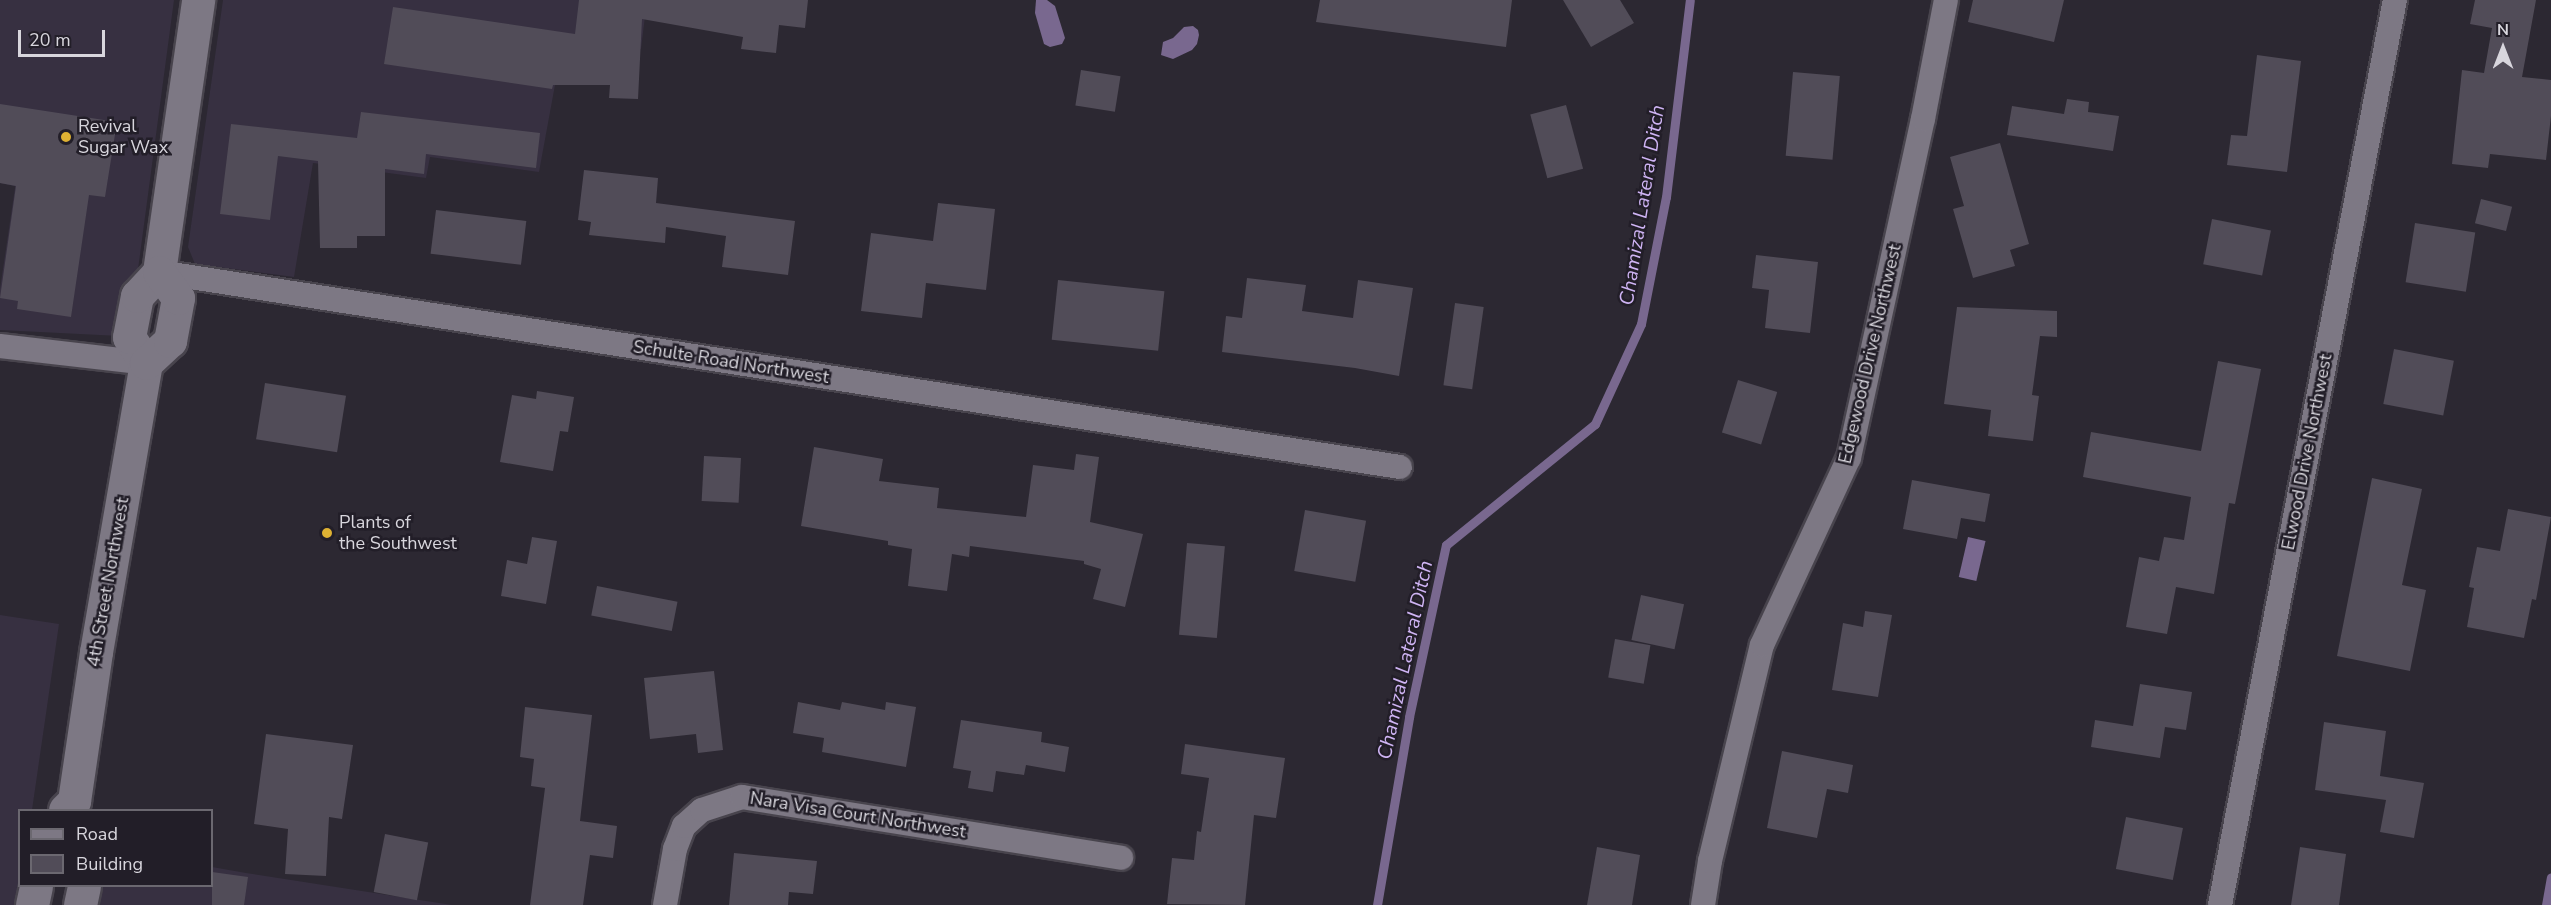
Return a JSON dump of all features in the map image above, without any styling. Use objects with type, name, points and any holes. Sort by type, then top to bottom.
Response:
[{"type":"main road","points":[[146,363],[129,337],[137,296],[159,272],[198,0]]},
{"type":"main road","name":"4th Street Northwest","points":[[73,807],[96,652],[146,363]]},
{"type":"main road","points":[[32,905],[36,887]]},
{"type":"main road","points":[[80,905],[84,887]]},
{"type":"street","name":"Edgewood Drive Northwest","points":[[1702,905],[1710,861],[1762,645],[1849,458],[1923,119],[1946,0]]},
{"type":"street","name":"Elwood Drive Northwest","points":[[2220,905],[2395,0]]},
{"type":"street","name":"Schulte Road Northwest","points":[[159,272],[1304,450],[1400,467]]},
{"type":"street","points":[[0,346],[146,363]]},
{"type":"street","name":"Nara Visa Court Northwest","points":[[665,905],[675,849],[684,826],[702,810],[742,796],[1121,858]]},
{"type":"shaded area","points":[[0,0],[174,0],[137,277],[120,336],[0,330],[0,289],[15,186],[0,183]]},
{"type":"shaded area","points":[[223,0],[647,0],[641,49],[564,36],[539,172],[430,157],[426,178],[313,163],[294,277],[195,264],[188,247]]},
{"type":"shaded area","points":[[1036,0],[1047,0],[1055,6],[1065,38],[1062,44],[1050,47],[1044,44],[1035,13]]},
{"type":"shaded area","points":[[1193,26],[1198,30],[1199,35],[1197,44],[1192,50],[1173,59],[1161,55],[1163,42],[1173,38],[1184,27]]},
{"type":"shaded area","points":[[1968,537],[1986,541],[1976,581],[1959,577]]},
{"type":"shaded area","points":[[0,615],[59,624],[32,809],[18,809],[18,887],[20,887],[17,905],[0,905]]},
{"type":"shaded area","points":[[213,867],[452,905],[91,905],[94,887],[213,887]]},
{"type":"building","points":[[579,0],[808,0],[805,28],[779,25],[776,53],[741,49],[743,37],[642,19],[638,99],[609,98],[610,85],[553,85],[552,89],[384,64],[393,7],[575,34]]},
{"type":"building","points":[[1320,0],[1512,0],[1506,47],[1316,22]]},
{"type":"building","points":[[1563,0],[1620,0],[1634,23],[1591,47]]},
{"type":"building","points":[[1973,0],[2064,0],[2054,42],[1968,22]]},
{"type":"building","points":[[2475,0],[2536,0],[2522,77],[2551,80],[2551,116],[2546,160],[2490,154],[2488,168],[2452,164],[2462,70],[2484,73],[2492,28],[2470,24]]},
{"type":"building","points":[[2257,55],[2301,61],[2287,172],[2227,165],[2231,135],[2247,136]]},
{"type":"building","points":[[1081,70],[1121,76],[1115,112],[1075,106]]},
{"type":"building","points":[[1793,72],[1840,76],[1833,160],[1786,156]]},
{"type":"building","points":[[2067,99],[2089,102],[2088,112],[2119,116],[2113,151],[2007,135],[2012,106],[2064,114]]},
{"type":"building","points":[[0,104],[117,122],[105,197],[89,195],[71,317],[17,309],[18,301],[0,298],[16,186],[0,183]]},
{"type":"building","points":[[1566,105],[1583,169],[1547,178],[1530,115]]},
{"type":"building","points":[[361,112],[540,133],[536,168],[426,154],[424,174],[385,169],[385,236],[357,236],[357,248],[320,248],[318,161],[278,156],[270,220],[220,214],[231,124],[357,138]]},
{"type":"building","points":[[2000,143],[2029,244],[2010,250],[2015,266],[1973,278],[1953,209],[1964,206],[1950,157]]},
{"type":"building","points":[[584,170],[658,178],[656,203],[795,221],[788,275],[722,267],[726,236],[666,227],[665,243],[589,235],[591,222],[578,220]]},
{"type":"building","points":[[2481,199],[2512,207],[2506,231],[2475,223]]},
{"type":"building","points":[[938,203],[995,209],[986,290],[926,283],[922,318],[861,311],[871,233],[933,241]]},
{"type":"building","points":[[436,210],[526,221],[521,265],[431,254]]},
{"type":"building","points":[[2212,219],[2271,230],[2262,276],[2203,264]]},
{"type":"building","points":[[2415,223],[2475,233],[2466,292],[2406,282]]},
{"type":"building","points":[[1756,255],[1818,262],[1810,333],[1765,328],[1769,290],[1752,288]]},
{"type":"building","points":[[1247,278],[1306,285],[1302,311],[1353,318],[1358,280],[1413,288],[1399,376],[1355,368],[1222,352],[1226,316],[1242,318]]},
{"type":"building","points":[[1058,280],[1164,291],[1158,351],[1052,340]]},
{"type":"building","points":[[1455,303],[1484,307],[1472,389],[1443,385]]},
{"type":"building","points":[[1957,307],[2057,311],[2057,337],[2040,336],[2032,395],[2039,396],[2033,441],[1988,436],[1991,410],[1944,404]]},
{"type":"building","points":[[2394,349],[2454,361],[2443,416],[2383,404]]},
{"type":"building","points":[[2218,361],[2261,369],[2235,504],[2229,503],[2214,594],[2176,587],[2167,634],[2126,627],[2139,557],[2159,561],[2164,537],[2184,540],[2191,497],[2083,477],[2091,432],[2201,451]]},
{"type":"building","points":[[1738,380],[1777,392],[1761,445],[1722,433]]},
{"type":"building","points":[[265,383],[346,396],[337,452],[256,439]]},
{"type":"building","points":[[537,391],[574,397],[568,432],[560,431],[553,471],[500,462],[512,395],[536,399]]},
{"type":"building","points":[[814,447],[883,459],[879,481],[939,488],[937,508],[1026,517],[1033,465],[1074,470],[1076,454],[1099,457],[1090,522],[1143,534],[1125,607],[1093,599],[1101,569],[1084,564],[1084,561],[970,546],[969,557],[952,554],[947,591],[908,586],[912,549],[888,545],[888,541],[801,526]]},
{"type":"building","points":[[704,456],[741,458],[739,503],[702,501]]},
{"type":"building","points":[[2372,478],[2422,489],[2402,585],[2426,590],[2410,671],[2337,656]]},
{"type":"building","points":[[1912,480],[1990,494],[1985,522],[1961,518],[1957,539],[1903,529]]},
{"type":"building","points":[[2508,509],[2551,517],[2536,600],[2532,599],[2524,638],[2467,627],[2474,588],[2469,587],[2477,547],[2500,551]]},
{"type":"building","points":[[1305,510],[1366,521],[1355,582],[1294,571]]},
{"type":"building","points":[[532,537],[557,541],[546,604],[501,596],[507,560],[527,564]]},
{"type":"building","points":[[1187,543],[1225,546],[1217,638],[1179,635]]},
{"type":"building","points":[[597,586],[677,602],[672,631],[591,615]]},
{"type":"building","points":[[1641,595],[1684,604],[1674,649],[1631,640]]},
{"type":"building","points":[[1865,611],[1892,615],[1878,697],[1832,690],[1843,623],[1863,627]]},
{"type":"building","points":[[1615,639],[1650,645],[1644,684],[1608,677]]},
{"type":"building","points":[[714,671],[723,750],[698,753],[696,734],[650,739],[644,678]]},
{"type":"building","points":[[2140,684],[2192,692],[2186,730],[2165,727],[2160,758],[2091,747],[2095,720],[2133,726]]},
{"type":"building","points":[[798,702],[840,710],[842,702],[885,710],[886,702],[916,707],[906,767],[822,752],[824,738],[793,733]]},
{"type":"building","points":[[525,707],[592,715],[580,821],[617,826],[613,858],[590,855],[583,905],[530,905],[545,788],[531,786],[534,759],[520,757]]},
{"type":"building","points":[[961,720],[1042,732],[1041,742],[1069,747],[1065,772],[1026,765],[1024,775],[996,771],[993,792],[968,788],[971,771],[953,768]]},
{"type":"building","points":[[2324,722],[2386,731],[2380,776],[2424,783],[2414,838],[2380,832],[2386,800],[2315,790]]},
{"type":"building","points":[[266,734],[353,745],[342,819],[329,817],[326,876],[285,874],[288,829],[254,824]]},
{"type":"building","points":[[1185,744],[1285,758],[1276,818],[1254,815],[1245,905],[1167,904],[1172,858],[1194,860],[1197,831],[1201,832],[1209,778],[1181,774]]},
{"type":"building","points":[[1782,751],[1853,765],[1848,793],[1827,789],[1817,838],[1767,828]]},
{"type":"building","points":[[2126,817],[2183,828],[2173,880],[2116,869]]},
{"type":"building","points":[[385,834],[428,842],[417,900],[374,892]]},
{"type":"building","points":[[1597,847],[1640,855],[1632,905],[1587,905]]},
{"type":"building","points":[[2300,847],[2346,854],[2339,905],[2291,905]]},
{"type":"building","points":[[734,853],[817,861],[813,894],[789,892],[788,905],[729,905]]},
{"type":"building","points":[[213,872],[248,877],[244,905],[212,905]]},
{"type":"waterway","name":"Chamizal Lateral Ditch","points":[[1377,905],[1409,717],[1446,545],[1595,424],[1641,324],[1666,197],[1690,0]]},
{"type":"waterway","points":[[2546,905],[2551,877]]},
{"type":"place","name":"Revival Sugar Wax","points":[[66,137]]},
{"type":"place","name":"Plants of the Southwest","points":[[327,533]]}]
